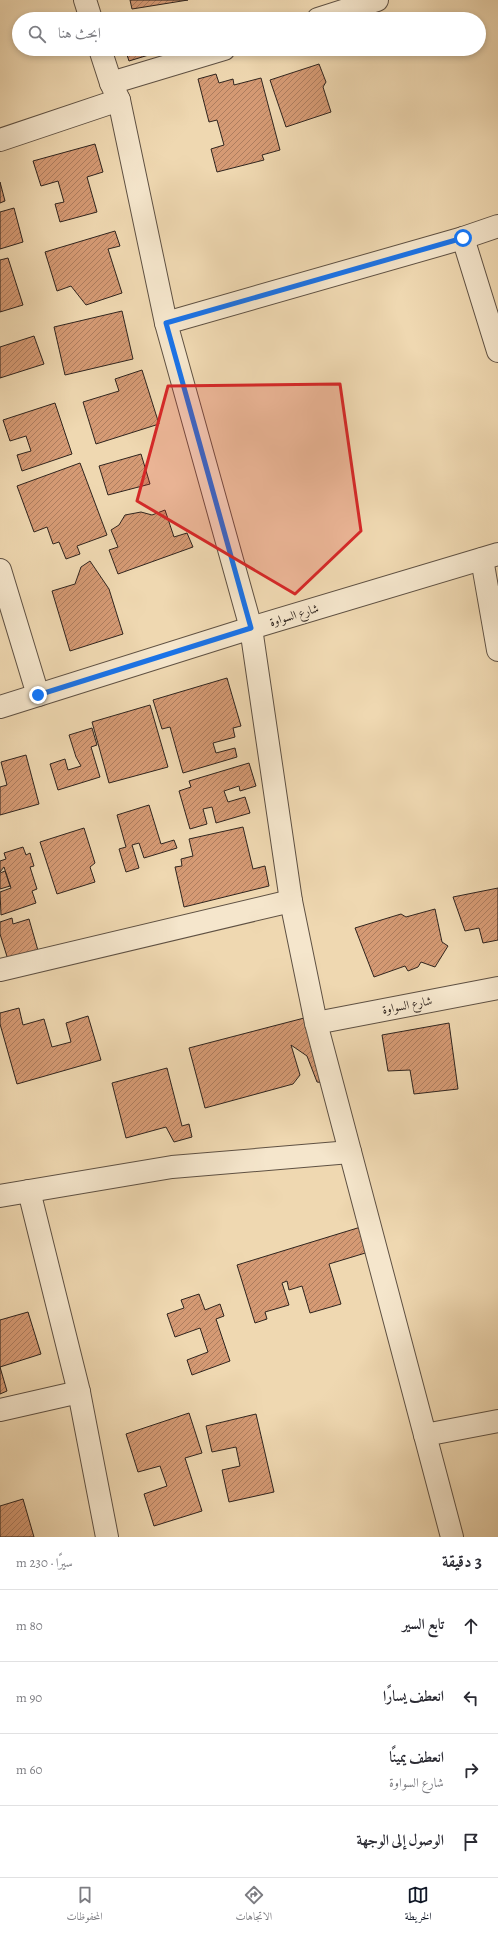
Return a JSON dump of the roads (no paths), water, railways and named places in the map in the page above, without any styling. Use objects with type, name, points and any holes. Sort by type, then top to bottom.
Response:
[{"type":"street","points":[[85,0],[89,12]]},
{"type":"street","points":[[340,12],[377,0]]},
{"type":"street","points":[[102,56],[115,91],[166,323],[251,628],[291,901],[316,1022],[452,1537]]},
{"type":"street","points":[[0,140],[115,91],[206,56]]},
{"type":"street","points":[[166,323],[463,238],[498,226]]},
{"type":"street","points":[[463,238],[498,351]]},
{"type":"street","points":[[490,556],[498,650]]},
{"type":"street","name":"شارع السواوة","points":[[0,707],[251,628],[490,556]]},
{"type":"street","points":[[0,570],[38,695]]},
{"type":"street","points":[[0,970],[291,901]]},
{"type":"street","name":"شارع السواوة","points":[[316,1022],[498,988]]},
{"type":"street","points":[[0,1196],[172,1167],[350,1152]]},
{"type":"street","points":[[29,1191],[79,1392],[107,1537]]},
{"type":"street","points":[[0,1410],[79,1392]]},
{"type":"street","points":[[425,1435],[498,1421]]}]
